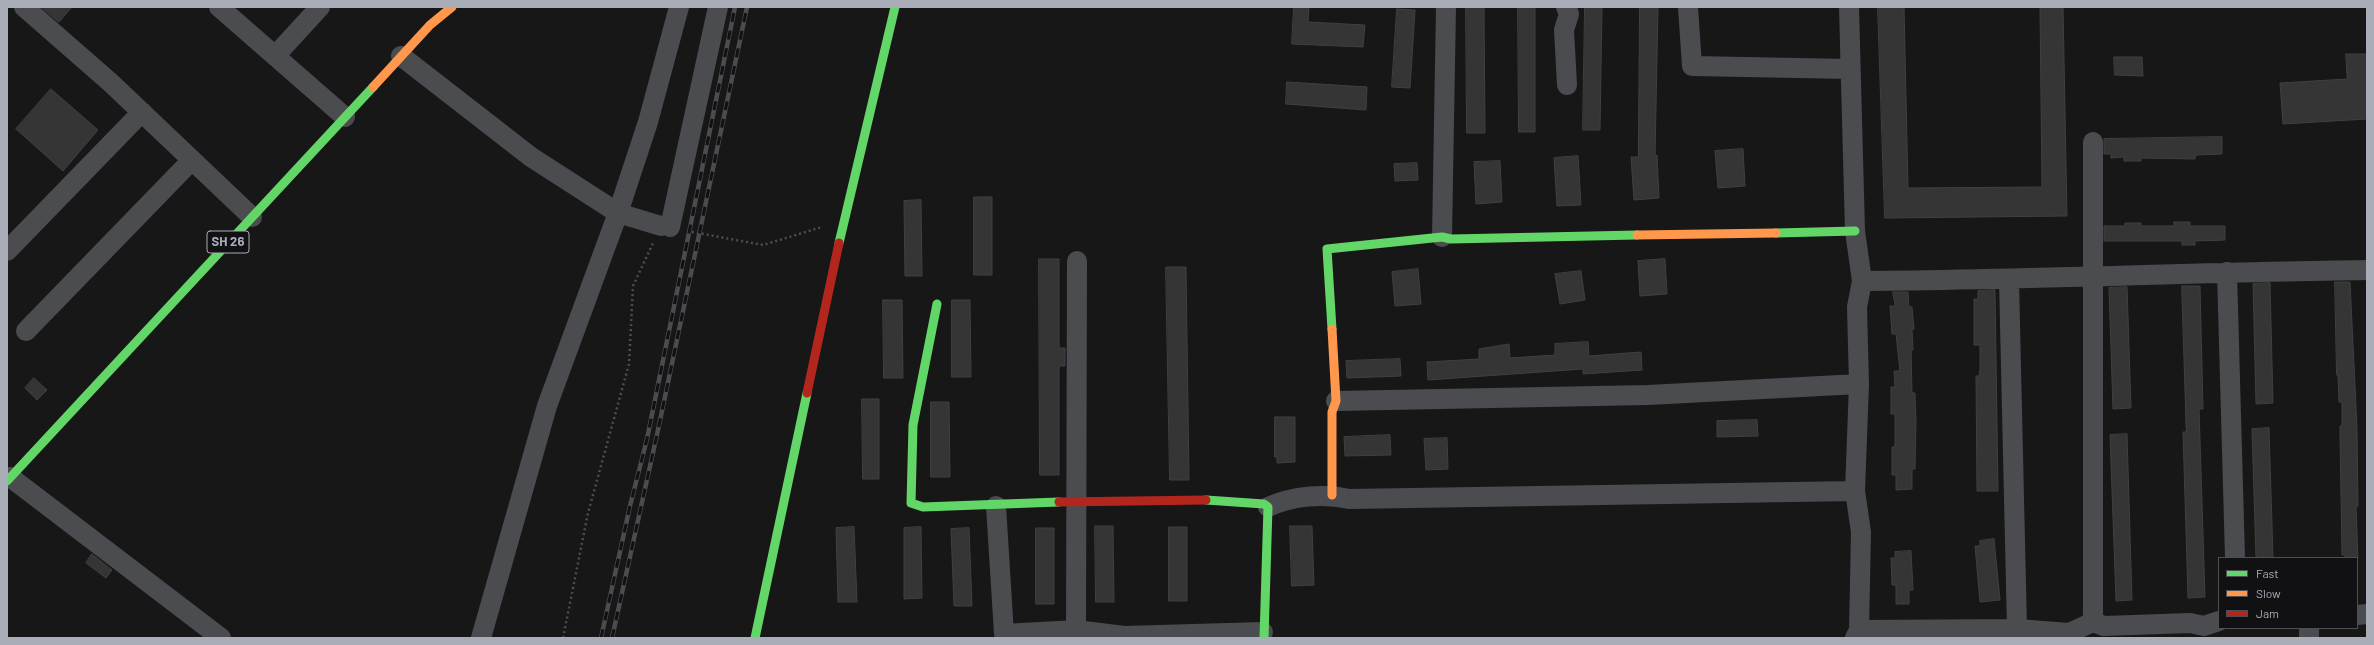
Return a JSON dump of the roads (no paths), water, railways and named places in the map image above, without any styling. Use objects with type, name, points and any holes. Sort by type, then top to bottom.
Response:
[{"type":"street","points":[[24,7],[142,112],[252,217]]},
{"type":"street","points":[[219,7],[345,117]]},
{"type":"street","points":[[275,56],[320,7]]},
{"type":"street","name":"SH 26","points":[[9,479],[430,25],[452,7]]},
{"type":"street","points":[[481,638],[547,406],[618,213],[648,122],[679,7]]},
{"type":"street","points":[[401,56],[531,157],[618,213],[666,227],[718,7]]},
{"type":"street","points":[[755,638],[844,218],[895,7]]},
{"type":"street","points":[[1442,237],[1446,7]]},
{"type":"street","points":[[1566,7],[1568,14],[1564,30],[1567,85]]},
{"type":"street","points":[[1688,7],[1692,66],[1850,69]]},
{"type":"street","points":[[1849,7],[1855,231],[1862,281],[1857,307],[1859,384],[1855,491],[1861,532],[1857,634],[2017,629],[2069,636],[2094,622]]},
{"type":"street","points":[[7,251],[142,112]]},
{"type":"street","points":[[2093,142],[2092,275],[2094,622]]},
{"type":"street","points":[[26,331],[192,160]]},
{"type":"street","points":[[1332,495],[1332,412],[1336,401],[1327,249],[1442,237],[1459,239],[1855,231]]},
{"type":"street","points":[[1076,630],[1078,261]]},
{"type":"street","points":[[1862,281],[2009,280],[2092,275],[2367,270]]},
{"type":"street","points":[[2227,272],[2235,557]]},
{"type":"street","points":[[2009,280],[2017,629]]},
{"type":"street","points":[[937,304],[913,425],[911,503],[923,507],[996,506],[1076,501],[1198,500],[1264,504],[1268,507]]},
{"type":"street","points":[[1336,401],[1648,395],[1859,384]]},
{"type":"street","points":[[9,479],[221,638]]},
{"type":"street","points":[[1268,507],[1282,501],[1332,495],[1349,499],[1855,491]]},
{"type":"street","points":[[996,506],[1004,634],[1076,630],[1124,636],[1264,635],[1268,507]]},
{"type":"street","points":[[2094,622],[2104,626],[2190,623],[2209,628]]},
{"type":"railway","points":[[601,638],[630,506],[647,439],[735,7]]},
{"type":"railway","points":[[612,638],[658,430],[747,7]]}]
